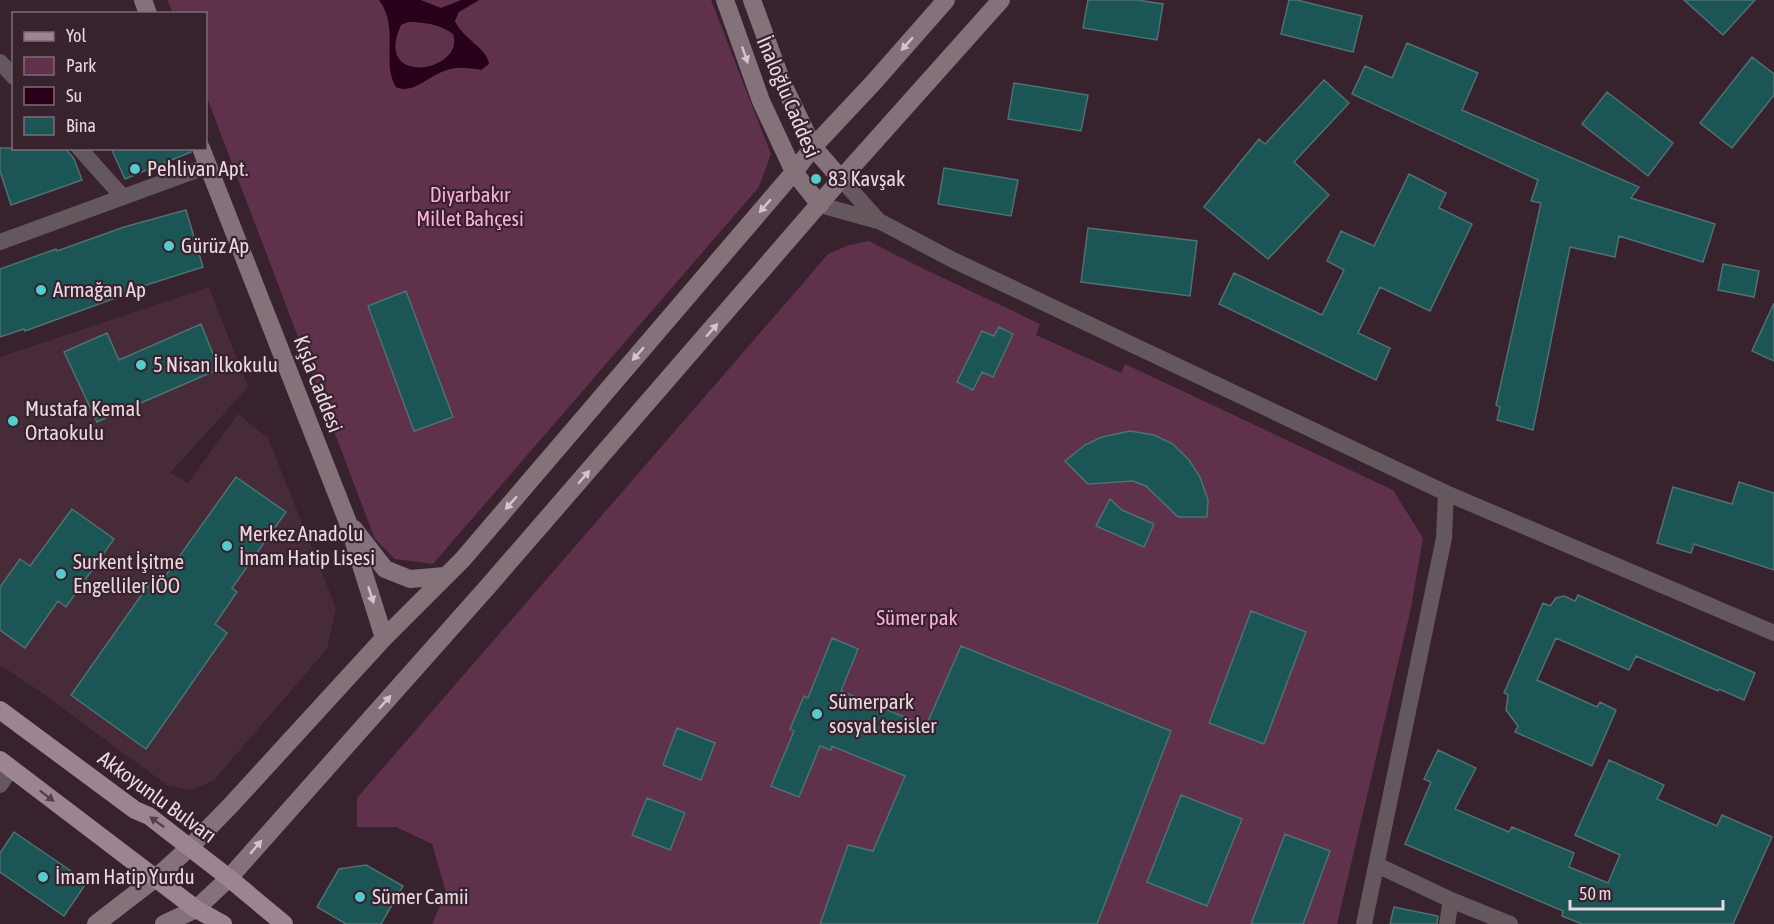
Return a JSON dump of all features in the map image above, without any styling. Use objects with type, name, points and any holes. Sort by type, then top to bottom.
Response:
[{"type":"main road","name":"İnaloğlu Caddesi","points":[[725,0],[761,101],[794,172],[820,205]]},
{"type":"main road","name":"İnaloğlu Caddesi","points":[[752,0],[782,82],[813,147],[842,179]]},
{"type":"main road","points":[[96,924],[157,877],[190,847],[384,638],[463,559],[813,147],[946,0]]},
{"type":"main road","points":[[164,924],[196,909],[230,878],[1001,0]]},
{"type":"main road","name":"Kışla Caddesi","points":[[202,150],[347,520],[384,638]]},
{"type":"main road","points":[[347,520],[385,569],[410,579],[445,576]]},
{"type":"main road","name":"Akkoyunlu Bulvarı","points":[[0,710],[135,810],[149,816],[230,878],[284,924]]},
{"type":"main road","points":[[5,764],[157,877],[196,909],[223,924]]},
{"type":"street","points":[[0,62],[12,75]]},
{"type":"street","points":[[81,150],[123,197]]},
{"type":"street","points":[[0,242],[208,166]]},
{"type":"street","points":[[842,179],[879,221]]},
{"type":"street","points":[[820,205],[879,221],[953,260],[1446,493],[1774,633]]},
{"type":"street","points":[[1364,924],[1444,538],[1446,493]]},
{"type":"street","points":[[0,785],[5,764]]},
{"type":"street","points":[[1377,866],[1510,924]]},
{"type":"street","points":[[1447,924],[1451,900]]},
{"type":"shaded area","points":[[209,287],[248,387],[170,473],[188,483],[238,414],[268,438],[336,608],[327,649],[213,781],[190,790],[167,785],[38,690],[0,665],[0,357]]},
{"type":"green space","name":"Diyarbakır Millet Bahçesi","points":[[167,0],[711,0],[771,154],[759,187],[433,564],[395,559],[375,539],[207,98],[207,12],[173,12]]},
{"type":"green space","name":"Sümer pak","points":[[869,241],[1040,324],[1036,335],[1121,373],[1125,364],[1393,490],[1423,538],[1411,608],[1337,924],[432,924],[446,892],[432,844],[396,827],[357,827],[357,798],[828,254],[849,245]]},
{"type":"water","points":[[379,0],[421,0],[441,8],[461,0],[479,0],[459,12],[455,21],[458,27],[484,53],[489,64],[481,70],[449,69],[408,89],[396,87],[390,67],[390,34],[385,11]],"holes":[[[408,22],[437,26],[453,34],[453,47],[446,57],[435,64],[421,67],[408,66],[399,58],[395,45],[401,25]]]},
{"type":"building","points":[[1088,0],[1137,0],[1163,4],[1157,40],[1083,28]]},
{"type":"building","points":[[1289,0],[1362,16],[1353,52],[1281,34]]},
{"type":"building","points":[[1684,0],[1755,0],[1723,35]]},
{"type":"building","points":[[1407,43],[1478,73],[1462,110],[1639,187],[1631,198],[1715,224],[1703,262],[1619,236],[1615,257],[1570,247],[1533,430],[1497,420],[1500,407],[1496,405],[1541,203],[1531,201],[1538,180],[1352,94],[1365,66],[1392,78]]},
{"type":"building","points":[[1752,57],[1774,74],[1774,95],[1732,148],[1700,123]]},
{"type":"building","points":[[1324,80],[1349,103],[1294,162],[1329,195],[1268,259],[1204,207],[1259,139],[1265,144]]},
{"type":"building","points":[[1014,83],[1088,95],[1081,131],[1008,119]]},
{"type":"building","points":[[1607,92],[1673,143],[1648,176],[1582,124]]},
{"type":"building","points":[[0,148],[67,150],[74,159],[82,180],[11,205],[0,171]]},
{"type":"building","name":"Pehlivan Apt.","points":[[112,150],[190,150],[191,152],[125,179]]},
{"type":"building","points":[[944,168],[1018,180],[1011,216],[938,204]]},
{"type":"building","points":[[1409,174],[1446,193],[1439,208],[1472,224],[1430,311],[1380,287],[1358,333],[1390,348],[1376,380],[1219,304],[1234,273],[1322,315],[1344,270],[1327,261],[1341,231],[1374,246]]},
{"type":"building","points":[[186,210],[203,267],[143,286],[143,288],[25,331],[24,329],[0,337],[0,269],[124,227]]},
{"type":"building","points":[[1088,228],[1197,241],[1190,296],[1081,282]]},
{"type":"building","points":[[1723,264],[1759,271],[1754,297],[1718,290]]},
{"type":"building","points":[[406,291],[453,417],[414,431],[368,306]]},
{"type":"building","points":[[1774,303],[1774,361],[1752,351]]},
{"type":"building","points":[[201,324],[219,369],[97,422],[64,352],[107,333],[119,360]]},
{"type":"building","points":[[999,327],[1013,334],[993,377],[982,372],[973,390],[957,382],[982,331],[994,336]]},
{"type":"building","points":[[1130,431],[1154,435],[1173,444],[1189,460],[1200,477],[1208,500],[1207,517],[1178,517],[1146,486],[1133,481],[1088,484],[1065,461],[1085,445],[1102,437]]},
{"type":"building","points":[[236,477],[286,512],[232,588],[237,592],[215,624],[227,633],[146,749],[71,695],[152,580],[159,585]]},
{"type":"building","points":[[1739,482],[1774,493],[1774,570],[1694,544],[1691,553],[1657,543],[1673,487],[1732,504]]},
{"type":"building","points":[[1110,499],[1122,510],[1154,524],[1144,547],[1096,526]]},
{"type":"building","points":[[72,509],[114,539],[66,607],[58,601],[25,648],[0,630],[0,587],[20,559],[30,566]]},
{"type":"building","points":[[1578,595],[1755,673],[1744,700],[1636,656],[1629,670],[1556,638],[1537,680],[1597,707],[1600,702],[1616,710],[1592,766],[1515,732],[1518,726],[1506,710],[1508,695],[1504,693],[1543,603],[1550,606],[1556,598],[1564,596],[1575,601]]},
{"type":"building","points":[[1251,611],[1306,632],[1264,744],[1209,723]]},
{"type":"building","points":[[832,638],[858,649],[841,691],[926,726],[961,646],[1171,731],[1097,924],[820,924],[848,845],[873,851],[905,776],[832,746],[831,750],[820,746],[799,797],[771,786],[794,731],[790,729],[804,696],[808,698]]},
{"type":"building","points":[[677,728],[715,743],[701,780],[663,765]]},
{"type":"building","points":[[1438,750],[1476,768],[1455,809],[1509,832],[1512,827],[1574,853],[1569,867],[1608,883],[1620,855],[1575,835],[1609,760],[1664,785],[1657,799],[1717,826],[1722,815],[1772,837],[1733,924],[1582,924],[1562,916],[1563,911],[1405,844],[1431,782],[1424,779]]},
{"type":"building","points":[[1181,795],[1242,819],[1207,906],[1147,882]]},
{"type":"building","points":[[647,798],[685,813],[670,850],[632,835]]},
{"type":"building","name":"İmam Hatip Yurdu","points":[[14,832],[87,882],[64,916],[0,872],[0,853]]},
{"type":"building","points":[[1285,834],[1330,851],[1303,924],[1251,924]]},
{"type":"building","name":"Sümer Camii","points":[[366,865],[403,886],[381,924],[346,924],[317,907],[339,869]]},
{"type":"building","points":[[1394,907],[1438,916],[1437,924],[1390,924]]},
{"type":"place","name":"Pehlivan Apt.","points":[[135,169]]},
{"type":"place","name":"83 Kavşak","points":[[816,179]]},
{"type":"place","name":"Gürüz Ap","points":[[169,246]]},
{"type":"place","name":"Armağan Ap","points":[[41,290]]},
{"type":"place","name":"5 Nisan İlkokulu","points":[[141,365]]},
{"type":"place","name":"Mustafa Kemal Ortaokulu","points":[[13,421]]},
{"type":"place","name":"Merkez Anadolu İmam Hatip Lisesi","points":[[227,546]]},
{"type":"place","name":"Surkent İşitme Engelliler İÖO","points":[[61,574]]},
{"type":"place","name":"Sümerpark sosyal tesisler","points":[[817,714]]},
{"type":"place","name":"İmam Hatip Yurdu","points":[[43,877]]},
{"type":"place","name":"Sümer Camii","points":[[360,897]]}]
